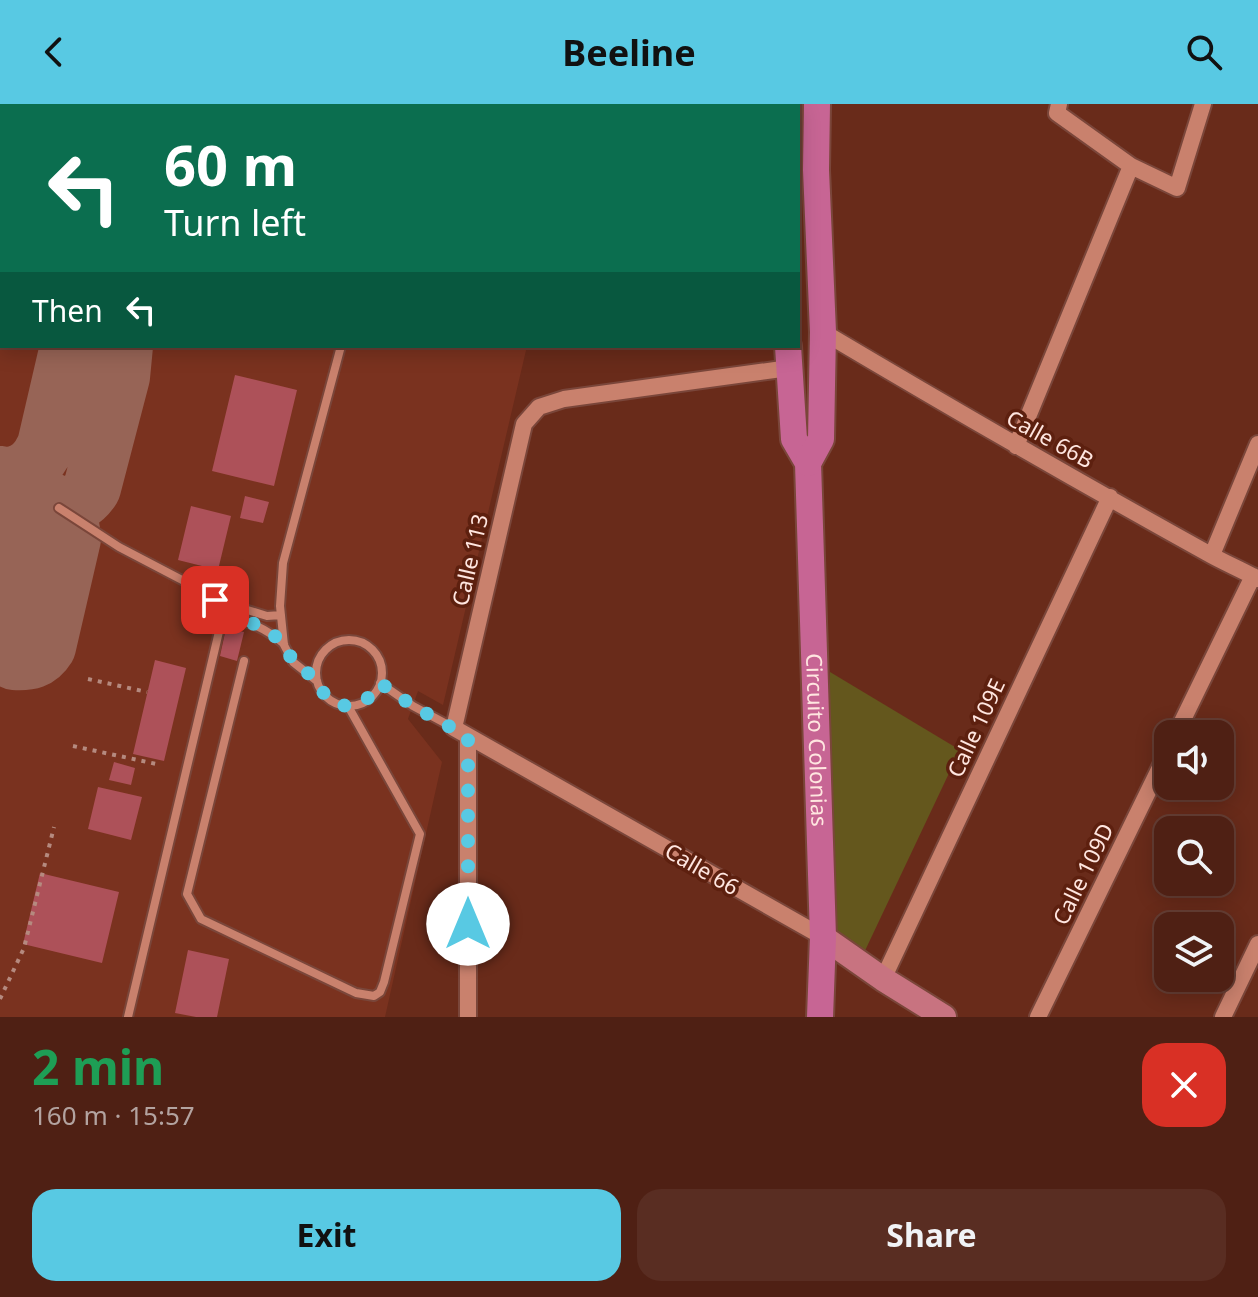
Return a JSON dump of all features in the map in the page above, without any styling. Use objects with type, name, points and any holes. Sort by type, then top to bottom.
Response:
[{"type":"main road","points":[[808,463],[821,439],[823,332],[816,170],[817,104]]},
{"type":"main road","points":[[789,357],[794,439],[808,463]]},
{"type":"main road","name":"Circuito Colonias","points":[[808,463],[823,937],[820,1017]]},
{"type":"street","points":[[1058,109],[1131,166],[1177,188],[1203,104]]},
{"type":"street","points":[[1016,446],[1131,166]]},
{"type":"street","name":"Calle 66B","points":[[823,332],[1016,446],[1256,577]]},
{"type":"street","name":"Calle 113","points":[[468,1017],[461,732],[524,424],[539,407],[564,399],[789,357]]},
{"type":"street","points":[[1212,555],[1258,444]]},
{"type":"street","name":"Calle 109E","points":[[883,979],[1110,497]]},
{"type":"street","points":[[1183,720],[1256,577]]},
{"type":"street","name":"Calle 66","points":[[461,732],[823,937],[944,1017]]},
{"type":"street","name":"Calle 109D","points":[[1038,1017],[1154,780]]},
{"type":"street","points":[[1223,1017],[1258,944]]},
{"type":"lane","points":[[284,645],[280,606],[283,563],[340,348]]},
{"type":"lane","points":[[59,508],[119,547],[215,600],[267,616],[281,615]]},
{"type":"lane","points":[[128,1017],[221,623],[215,600]]},
{"type":"lane","points":[[220,615],[266,629],[284,645],[293,662],[317,681]]},
{"type":"lane","points":[[355,640],[366,644],[380,661],[380,683],[368,700],[348,706],[338,704],[322,691],[316,670],[325,650],[334,643],[355,640]]},
{"type":"lane","points":[[244,661],[187,894],[201,919],[356,993],[374,996],[380,992],[384,982],[420,834],[348,706]]},
{"type":"lane","points":[[380,683],[413,706],[461,732]]},
{"type":"path","points":[[88,679],[147,692]]},
{"type":"path","points":[[73,746],[161,765]]},
{"type":"path","points":[[0,999],[24,948],[54,827]]},
{"type":"shaded area","points":[[0,348],[527,348],[443,705],[418,691],[408,719],[442,762],[385,1017],[0,1017]]},
{"type":"shaded area","points":[[830,672],[960,750],[862,957],[829,935]]},
{"type":"building","points":[[235,375],[297,390],[274,486],[212,471]]},
{"type":"building","points":[[245,496],[269,502],[263,523],[240,518]]},
{"type":"building","points":[[191,506],[231,516],[218,570],[178,560]]},
{"type":"building","points":[[226,628],[244,632],[237,661],[220,656]]},
{"type":"building","points":[[155,660],[186,668],[164,761],[133,754]]},
{"type":"building","points":[[114,762],[135,768],[131,785],[109,780]]},
{"type":"building","points":[[98,787],[142,797],[131,840],[88,829]]},
{"type":"building","points":[[40,873],[119,892],[102,963],[23,944]]},
{"type":"building","points":[[188,950],[229,959],[217,1017],[175,1013]]},
{"type":"taxiway","points":[[4,477],[30,468],[43,452],[69,348]]},
{"type":"taxiway","points":[[59,508],[78,502],[92,488],[121,377],[124,348]]},
{"type":"taxiway","points":[[0,475],[52,502],[64,514],[72,533],[47,647],[37,657],[14,661],[0,646]]},
{"type":"taxiway","points":[[0,626],[28,508],[24,495],[14,483]]},
{"type":"route","points":[[215,600],[220,615],[266,629],[284,645],[293,662],[317,681],[329,699],[338,704],[348,706],[368,700],[380,683],[468,737],[468,924]]}]
